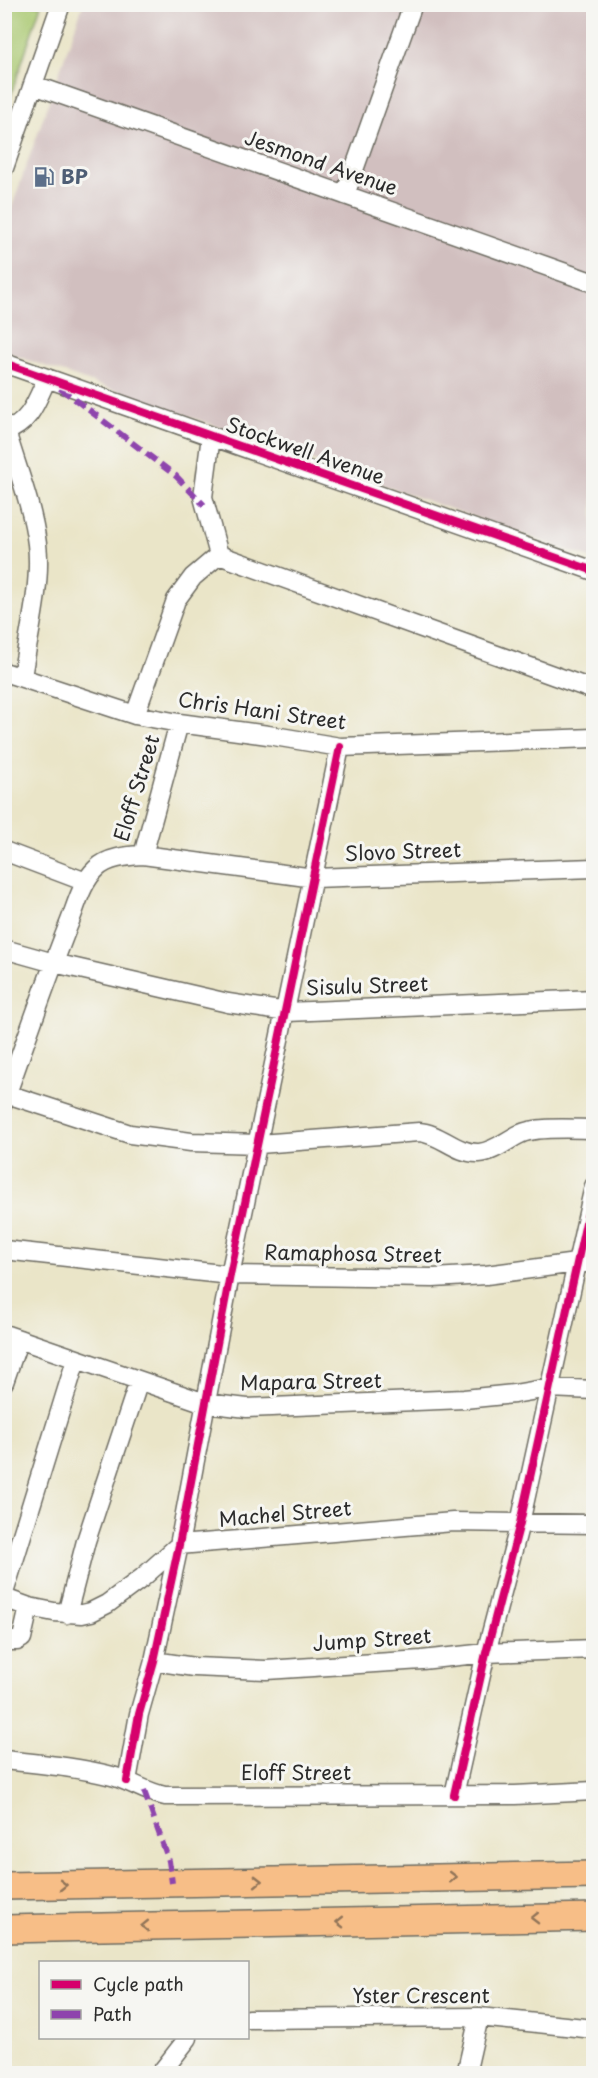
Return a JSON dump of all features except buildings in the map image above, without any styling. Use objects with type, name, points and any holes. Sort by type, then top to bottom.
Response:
[{"type":"highway","points":[[4,1886],[594,1875]]},
{"type":"highway","points":[[4,1929],[594,1917]]},
{"type":"street","points":[[4,168],[62,4]]},
{"type":"street","points":[[345,195],[414,4]]},
{"type":"street","name":"Jesmond Avenue","points":[[34,85],[594,283]]},
{"type":"street","name":"Stockwell Avenue","points":[[4,363],[594,571]]},
{"type":"street","points":[[22,677],[37,579],[38,553],[29,505],[5,429],[16,428],[30,415],[47,378]]},
{"type":"street","points":[[211,436],[203,497],[219,555],[594,690]]},
{"type":"street","name":"Eloff Street","points":[[135,715],[176,600],[194,577],[219,555]]},
{"type":"street","name":"Chris Hani Street","points":[[4,672],[135,715],[340,747],[594,738]]},
{"type":"street","name":"Eloff Street","points":[[5,1096],[86,882],[97,868],[110,861],[125,856],[143,855],[179,723]]},
{"type":"street","points":[[127,1781],[139,1714],[154,1661],[179,1545],[230,1275],[287,1012],[340,747]]},
{"type":"street","points":[[4,851],[86,882]]},
{"type":"street","name":"Slovo Street","points":[[143,855],[314,878],[594,868]]},
{"type":"street","name":"Sisulu Street","points":[[4,949],[54,963],[228,1003],[287,1012],[594,999]]},
{"type":"street","points":[[5,1096],[130,1134],[190,1142],[259,1144],[419,1131],[434,1134],[463,1150],[481,1153],[522,1132],[594,1129]]},
{"type":"street","points":[[454,1795],[486,1653],[520,1523],[549,1388],[585,1263],[594,1186]]},
{"type":"street","name":"Ramaphosa Street","points":[[4,1250],[230,1275],[433,1278],[486,1275],[585,1263]]},
{"type":"street","points":[[4,1383],[12,1337]]},
{"type":"street","name":"Mapara Street","points":[[12,1337],[205,1403],[247,1408],[401,1403],[504,1395],[549,1388],[594,1389]]},
{"type":"street","points":[[4,1593],[76,1360]]},
{"type":"street","points":[[67,1614],[86,1541],[139,1381]]},
{"type":"street","name":"Machel Street","points":[[179,1545],[442,1523],[594,1524]]},
{"type":"street","points":[[4,1598],[29,1607],[67,1614],[82,1614],[99,1609],[142,1578],[179,1545]]},
{"type":"street","points":[[4,1641],[22,1639],[29,1607]]},
{"type":"street","name":"Jump Street","points":[[154,1661],[194,1667],[266,1670],[376,1664],[486,1653],[594,1649]]},
{"type":"street","name":"Eloff Street","points":[[4,1760],[83,1770],[127,1781],[144,1791],[165,1796],[515,1795],[594,1791]]},
{"type":"street","points":[[466,2073],[479,2017]]},
{"type":"street","name":"Yster Crescent","points":[[249,2019],[479,2017],[594,2029]]},
{"type":"street","points":[[160,2073],[186,2039]]},
{"type":"shaded area","points":[[83,5],[593,5],[593,559],[5,352],[5,226]]},
{"type":"green space","points":[[4,5],[41,5],[5,113]]},
{"type":"marked path","points":[[60,388],[176,476],[204,505]]},
{"type":"marked path","points":[[144,1791],[169,1861],[172,1883]]},
{"type":"cycle path","points":[[4,363],[594,571]]},
{"type":"cycle path","points":[[127,1781],[139,1714],[154,1661],[179,1545],[230,1275],[340,747]]},
{"type":"cycle path","points":[[454,1795],[486,1653],[520,1523],[594,1186]]},
{"type":"place","name":"BP","points":[[44,177]]}]
